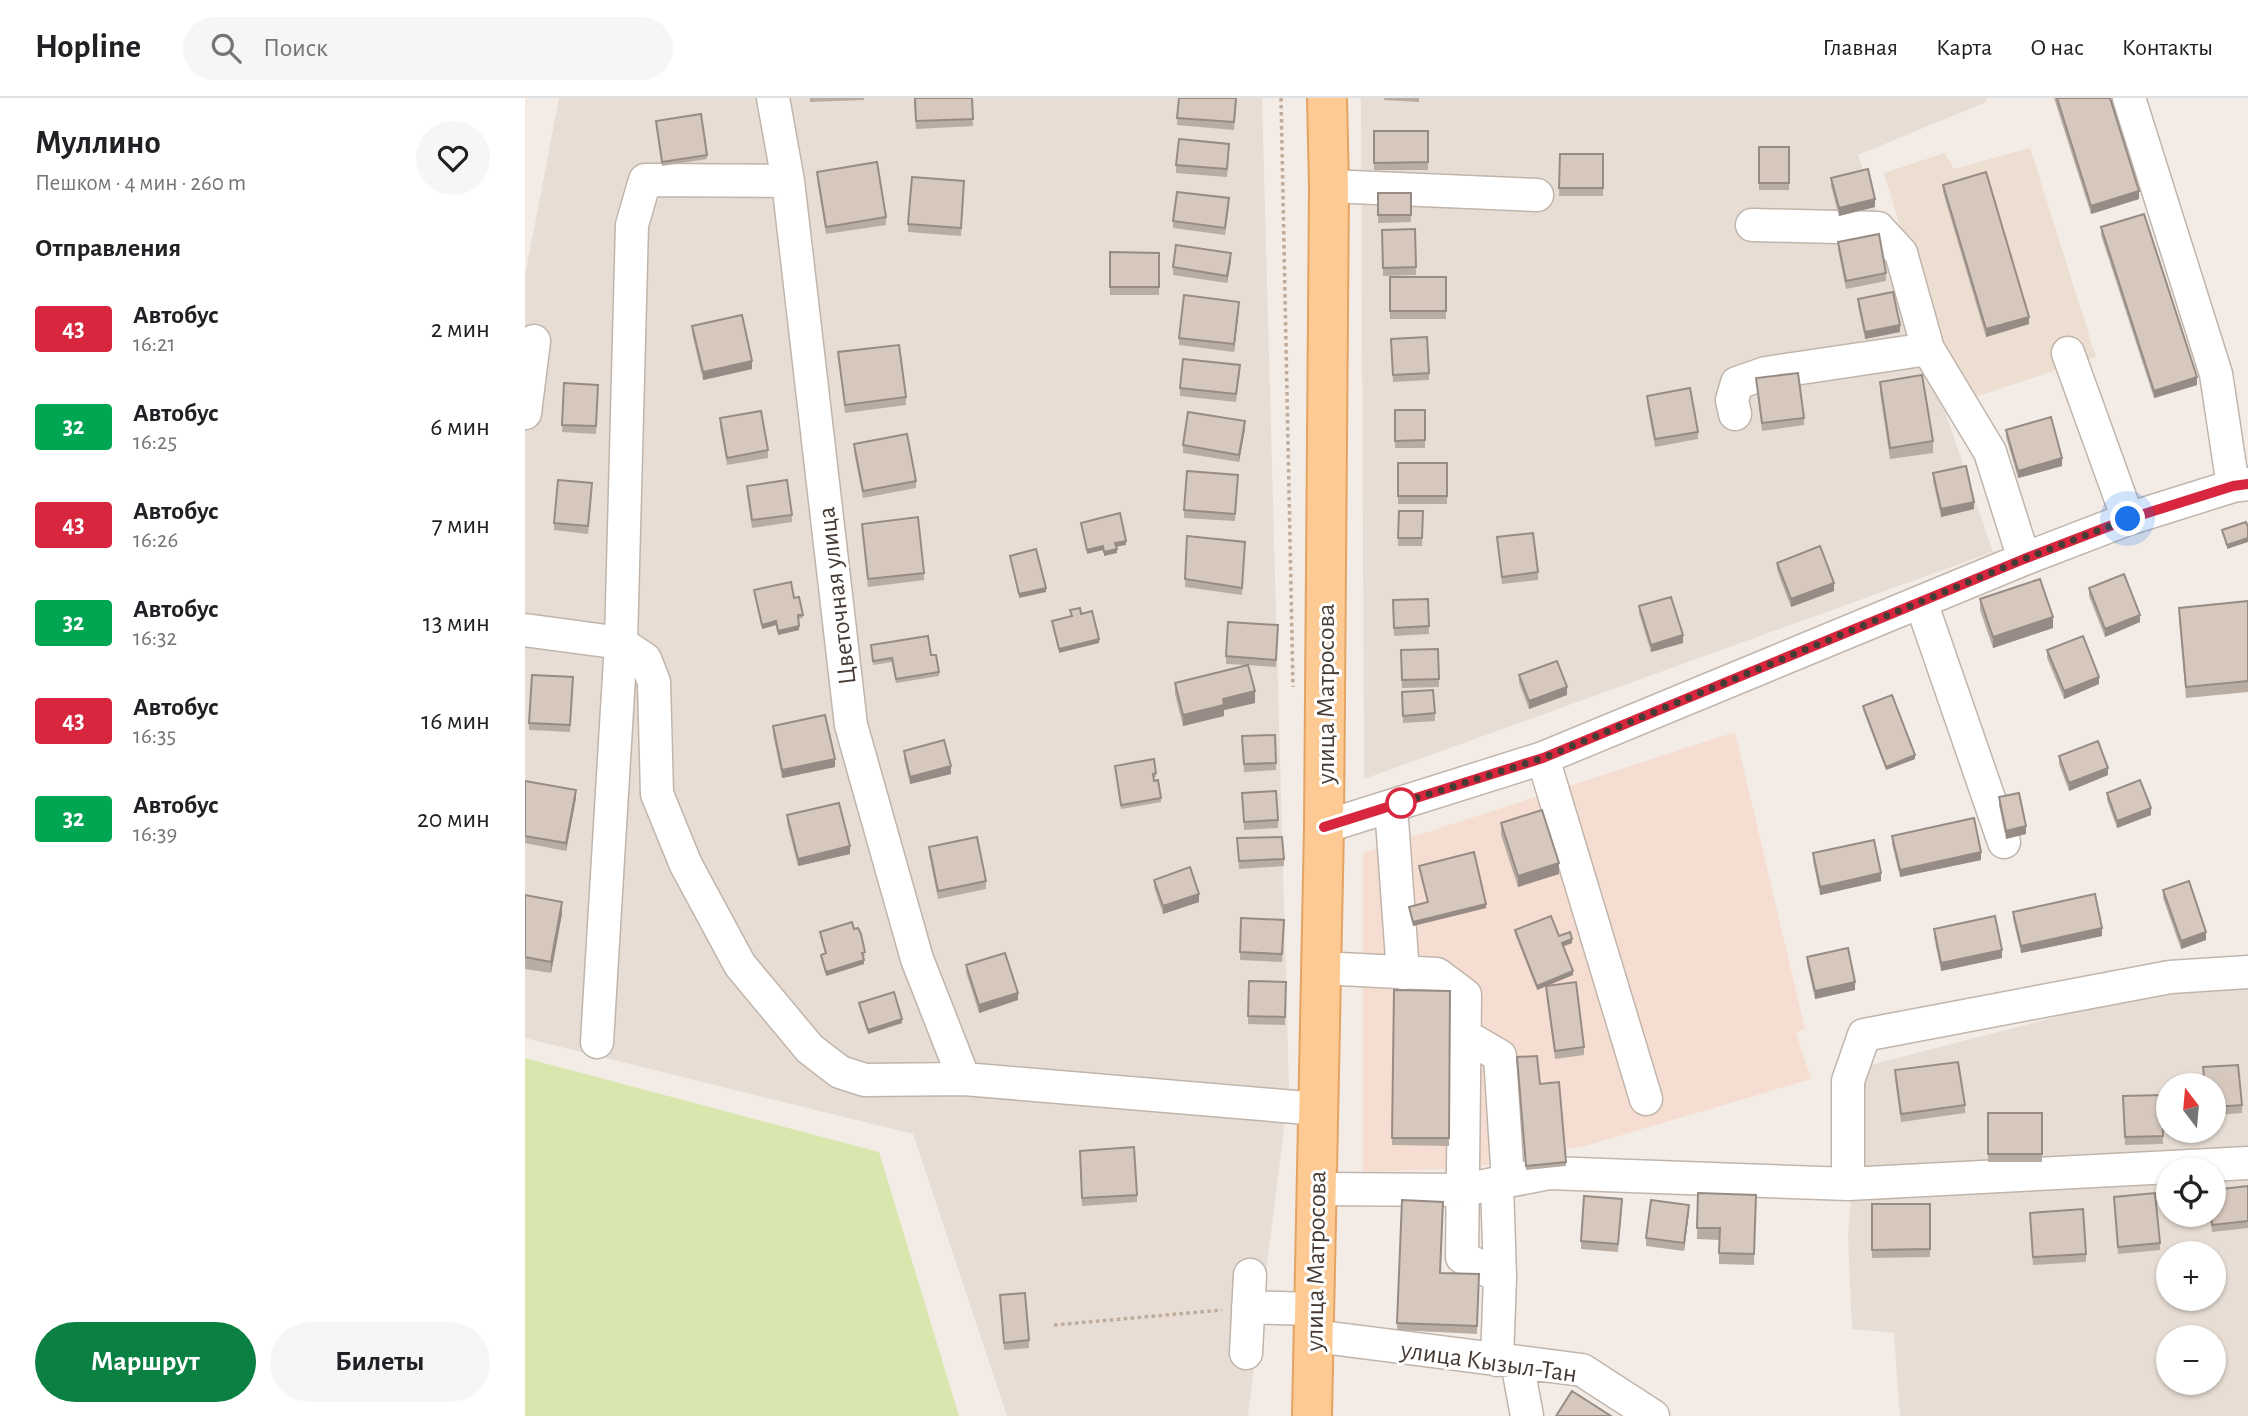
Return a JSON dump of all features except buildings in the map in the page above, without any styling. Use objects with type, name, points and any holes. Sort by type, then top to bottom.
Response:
[{"type":"main road","name":"улица Матросова","points":[[1312,1416],[1324,827],[1329,186],[1327,98]]},
{"type":"street","name":"Цветочная улица","points":[[773,98],[788,181],[851,725],[917,959],[964,1079]]},
{"type":"street","points":[[1324,827],[1543,758],[2024,559],[2128,519],[2241,485],[2216,374],[2129,98]]},
{"type":"street","points":[[597,1042],[621,643],[632,225],[645,180],[788,181]]},
{"type":"street","points":[[1329,186],[1537,195]]},
{"type":"street","points":[[1752,225],[1878,228],[1901,253],[1928,349],[1990,452],[2024,559]]},
{"type":"street","points":[[525,413],[534,341]]},
{"type":"street","points":[[1735,414],[1732,400],[1738,383],[1766,373],[1928,349]]},
{"type":"street","points":[[2068,353],[2128,519]]},
{"type":"street","points":[[1921,602],[2004,842]]},
{"type":"street","points":[[525,630],[621,643],[645,659],[654,682],[657,794],[685,864],[740,965],[810,1049],[840,1072],[865,1080],[964,1079],[1319,1109]]},
{"type":"street","points":[[1543,758],[1646,1099]]},
{"type":"street","points":[[1391,806],[1403,973]]},
{"type":"street","points":[[1321,968],[1437,974],[1465,995],[1462,1257],[1500,1277]]},
{"type":"street","points":[[1848,1184],[1848,1081],[1864,1035],[2170,977],[2248,972]]},
{"type":"street","points":[[1464,1035],[1500,1056],[1503,1182],[1500,1277],[1507,1361],[1527,1416]]},
{"type":"street","points":[[1317,1189],[1463,1190],[1549,1173],[1848,1184],[2248,1163]]},
{"type":"street","points":[[1246,1353],[1250,1275]]},
{"type":"street","name":"улица Кызыл-Тан","points":[[1248,1307],[1507,1361],[1581,1370],[1653,1416]]},
{"type":"path","points":[[1281,98],[1294,695]]},
{"type":"path","points":[[1054,1325],[1248,1307]]},
{"type":"shaded area","points":[[559,98],[1262,98],[1289,1089],[1248,1416],[1007,1416],[913,1134],[525,1038],[525,276]]},
{"type":"shaded area","points":[[1361,98],[1986,98],[1986,102],[1858,155],[1993,552],[1364,779]]},
{"type":"shaded area","points":[[2030,148],[2096,357],[1953,404],[1884,173],[1945,153],[1954,169]]},
{"type":"shaded area","points":[[1735,732],[1805,1029],[1796,1032],[1811,1079],[1585,1146],[1470,1168],[1363,1172],[1363,853]]},
{"type":"shaded area","points":[[2248,980],[2248,1416],[1900,1416],[1894,1333],[1852,1329],[1848,1236],[1862,1067],[2153,992]]},
{"type":"green space","points":[[525,1058],[879,1152],[959,1416],[525,1416]]},
{"type":"bus line","name":"43","points":[[1324,827],[1543,758],[2024,559],[2128,519],[2233,486],[2248,484]]},
{"type":"route","points":[[1401,803],[1391,806],[1543,758],[2024,559],[2128,519]]}]
